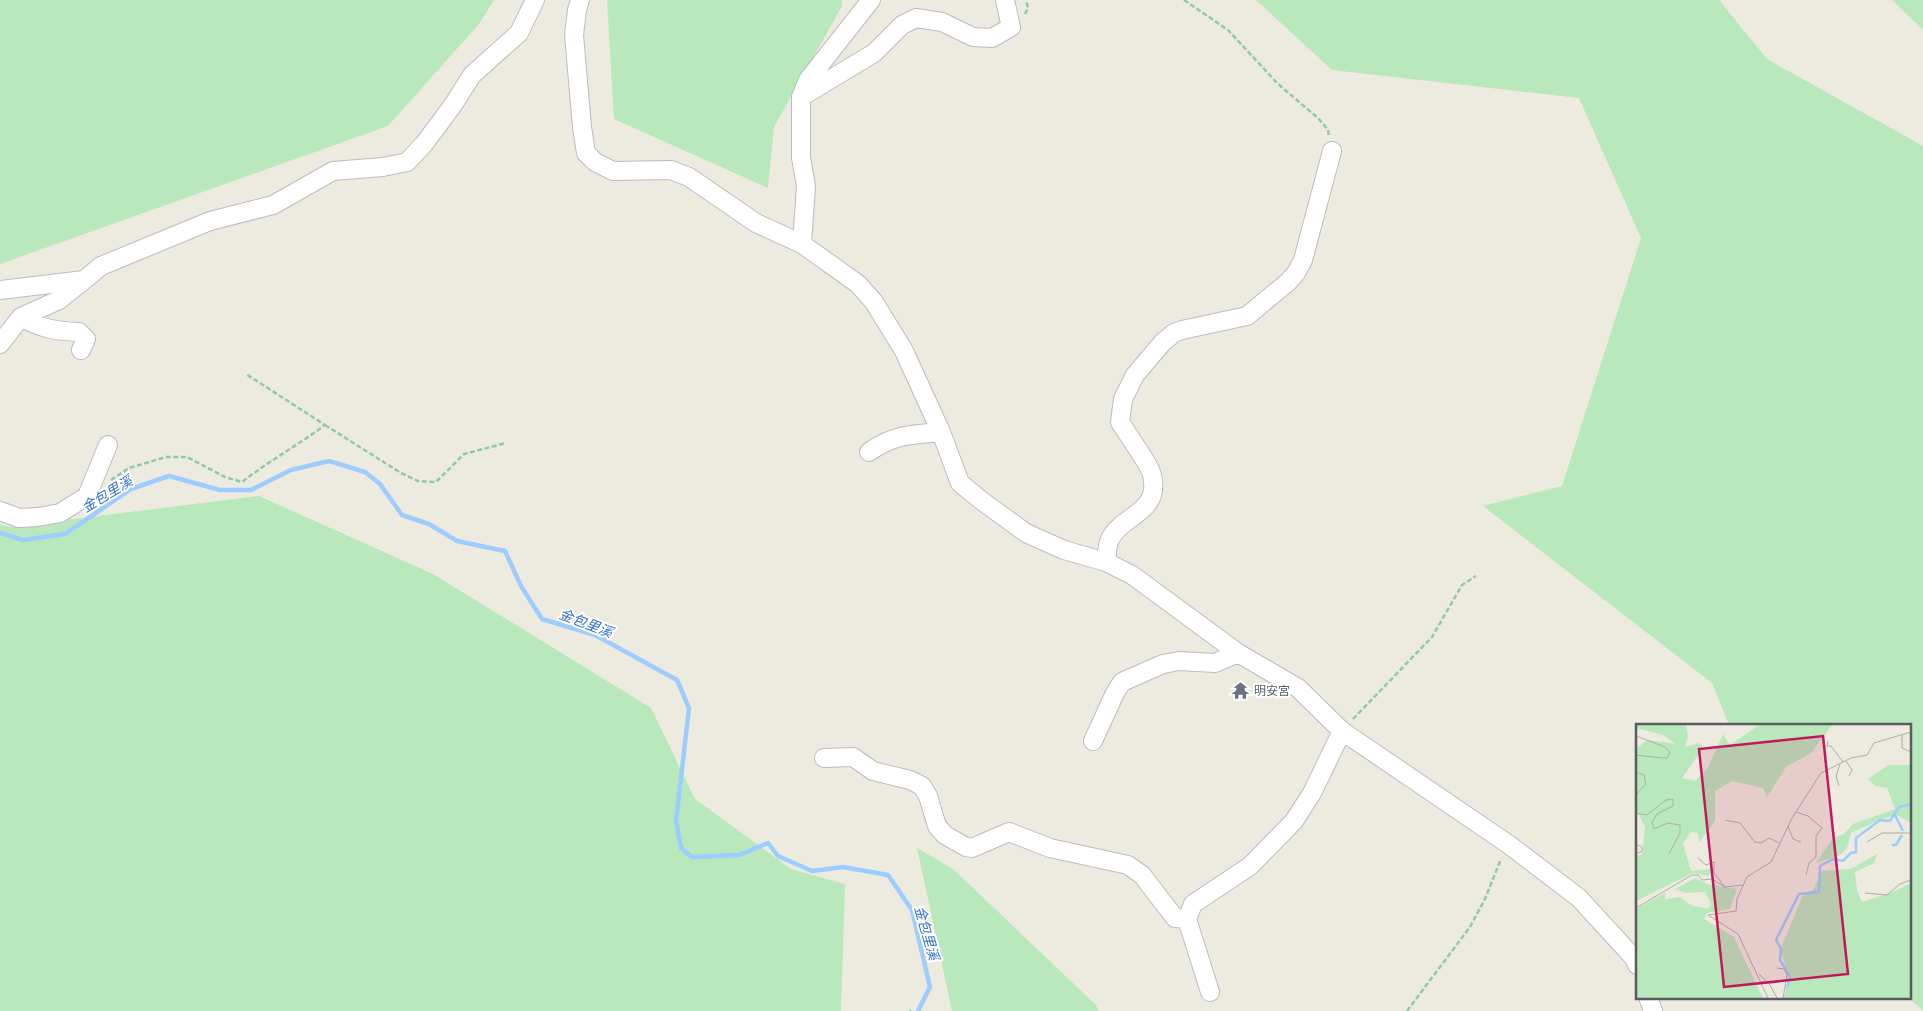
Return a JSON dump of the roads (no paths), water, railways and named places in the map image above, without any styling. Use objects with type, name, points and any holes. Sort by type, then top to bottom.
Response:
[{"type":"street","points":[[0,344],[21,317],[59,300],[101,266],[210,221],[273,204],[333,171],[383,167],[407,162],[424,144],[453,105],[472,75],[518,33],[535,0]]},
{"type":"street","points":[[580,0],[574,35],[582,127],[586,153],[595,162],[613,171],[671,170],[688,177],[756,223],[802,244],[858,284],[874,302],[904,351],[941,432],[960,483],[1026,533],[1064,550],[1106,562],[1132,575],[1238,652],[1298,688],[1342,731],[1508,844],[1579,898],[1634,958],[1636,963]]},
{"type":"street","points":[[802,244],[806,186],[801,158],[801,97],[808,80],[871,0]]},
{"type":"street","points":[[801,97],[874,53],[902,25],[916,18],[942,22],[973,37],[992,38],[1011,27],[1005,0]]},
{"type":"street","points":[[1106,562],[1110,540],[1118,529],[1144,510],[1152,492],[1152,474],[1120,422],[1123,399],[1135,375],[1163,342],[1174,333],[1247,316],[1296,273],[1303,260],[1332,151]]},
{"type":"street","points":[[0,290],[84,280]]},
{"type":"street","points":[[21,317],[37,327],[56,331],[79,332],[86,339],[81,350]]},
{"type":"street","points":[[869,452],[882,443],[908,434],[941,432]]},
{"type":"street","points":[[0,511],[19,518],[60,514],[87,496],[108,445]]},
{"type":"street","points":[[1094,741],[1115,693],[1122,682],[1163,664],[1180,661],[1215,663],[1238,652]]},
{"type":"street","points":[[1210,992],[1187,919],[1193,904],[1250,866],[1294,821],[1312,793],[1342,731]]},
{"type":"street","points":[[824,758],[853,757],[873,771],[883,775],[910,780],[922,786],[928,796],[937,826],[945,835],[966,847],[972,848],[1009,832],[1050,848],[1128,865],[1142,875],[1175,918],[1187,919]]},
{"type":"street","points":[[1648,998],[1653,1011]]},
{"type":"waterway","name":"金包里溪","points":[[0,533],[23,540],[65,534],[131,489],[169,476],[220,490],[251,490],[291,470],[329,461],[365,472],[380,484],[402,515],[429,524],[457,541],[505,551],[521,586],[542,619],[595,635],[677,680],[689,708],[676,821],[681,848],[692,857],[739,855],[768,843],[778,856],[812,871],[843,867],[888,875],[912,910],[930,987],[918,1011]]},
{"type":"place","name":"明安宮","points":[[1240,691]]}]
